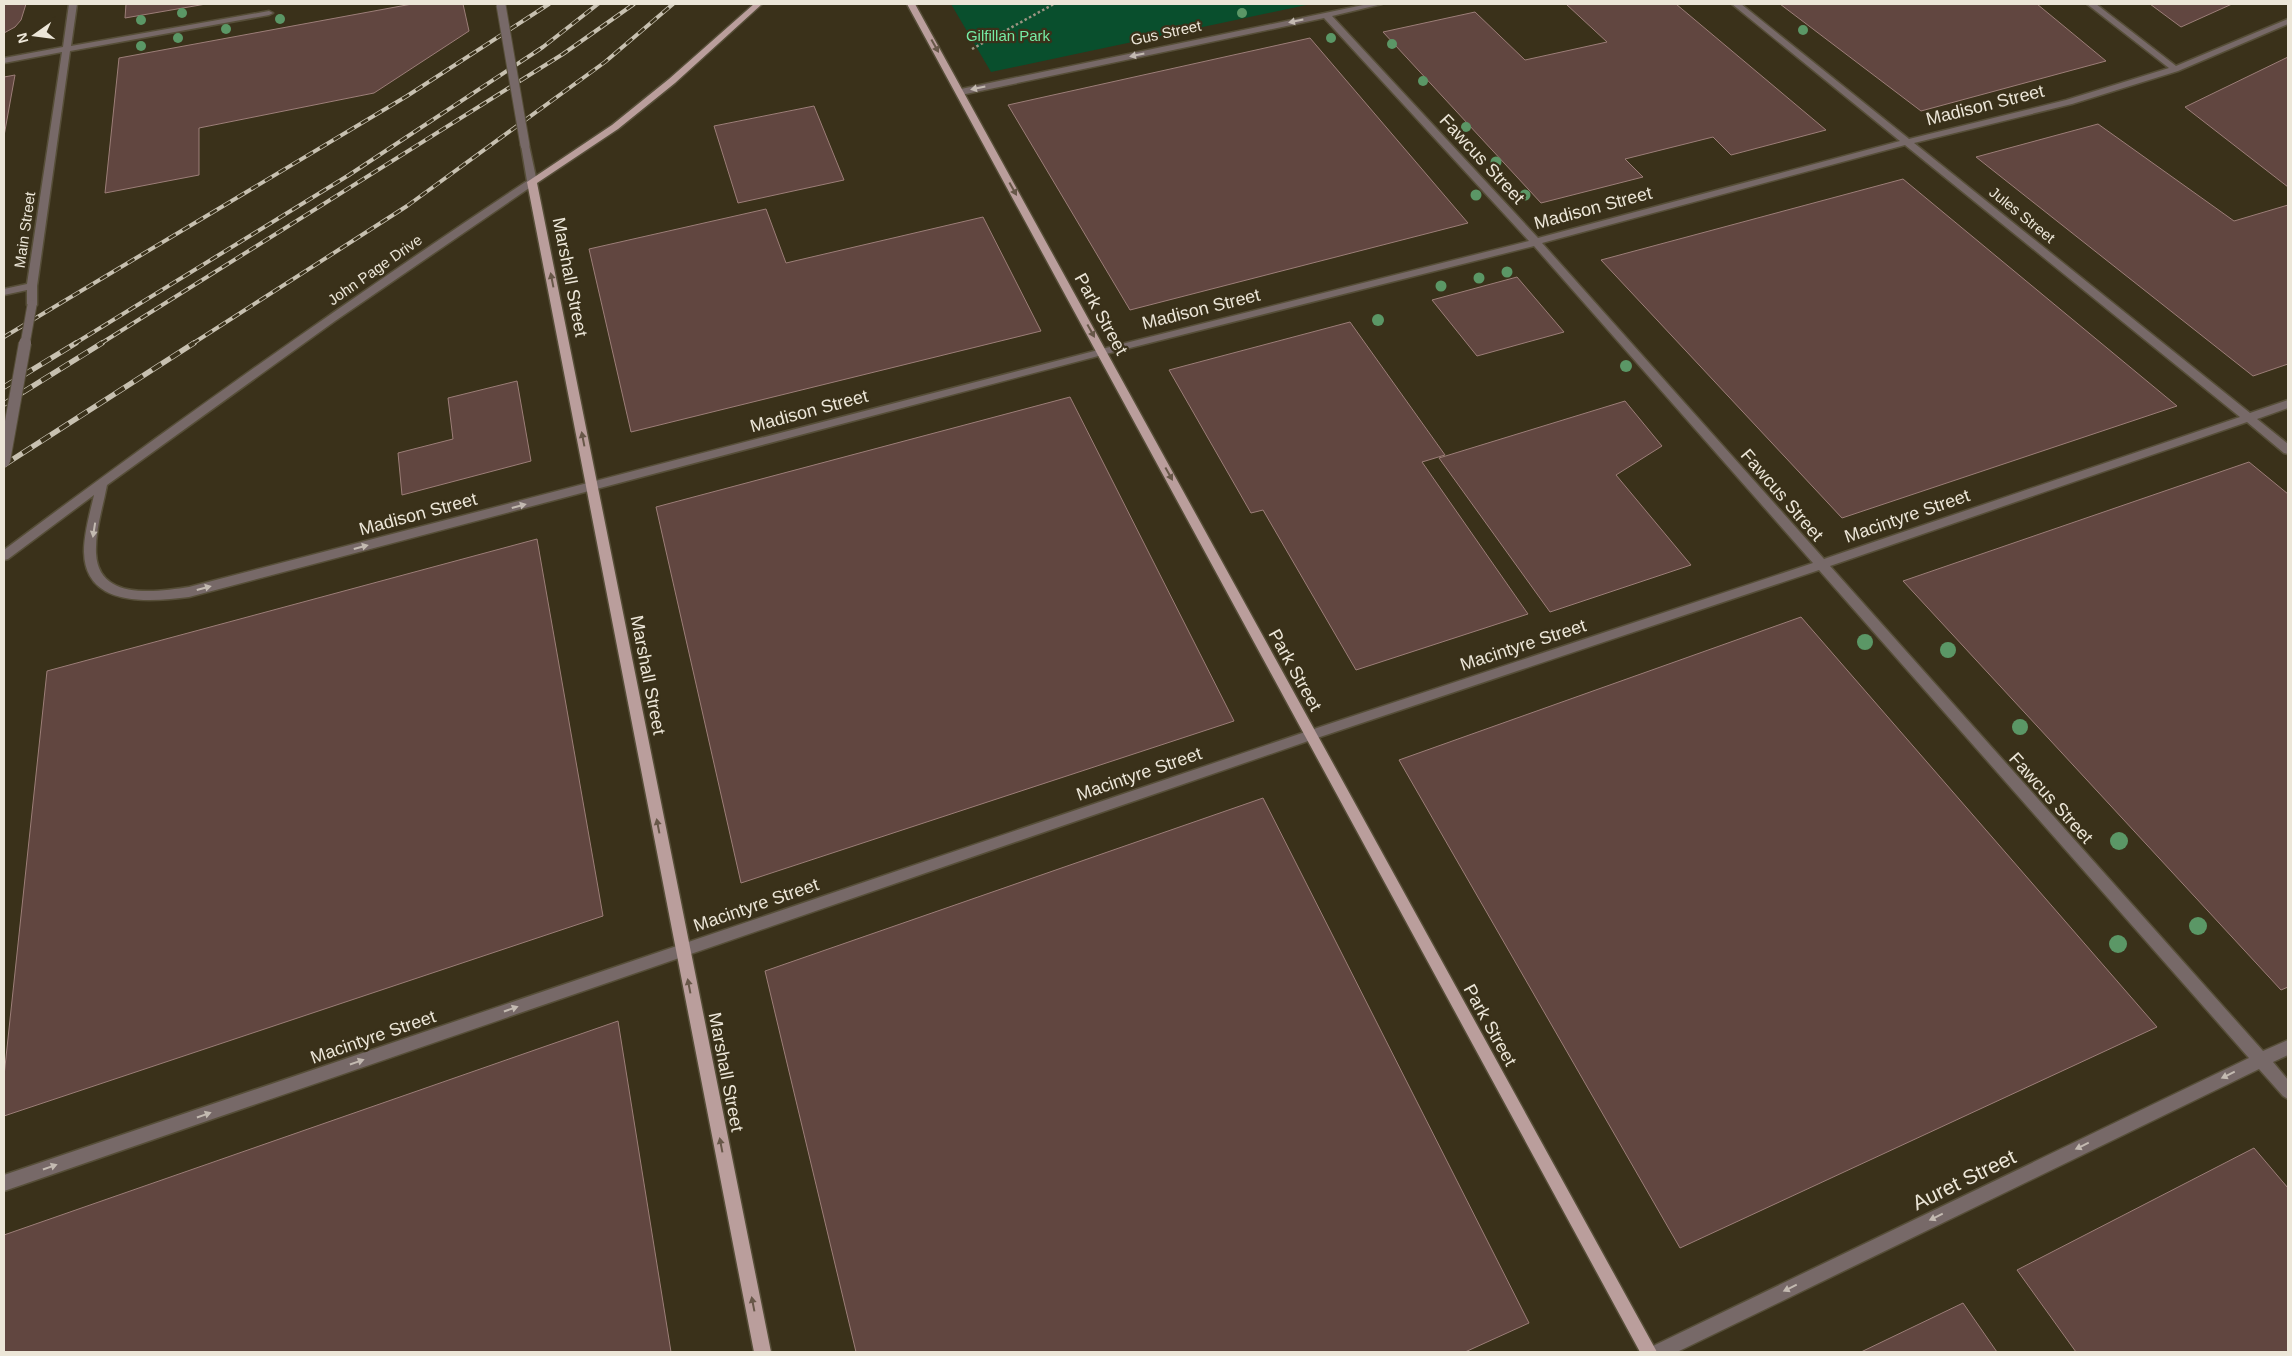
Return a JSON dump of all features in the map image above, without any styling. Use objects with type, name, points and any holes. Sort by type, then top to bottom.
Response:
[{"type":"main road","name":"John Page Drive","points":[[532,182],[629,116],[672,82],[758,4]]},
{"type":"main road","name":"Park Street","points":[[911,4],[961,92],[1649,1352]]},
{"type":"main road","name":"Marshall Street","points":[[532,182],[682,950],[763,1352]]},
{"type":"street","name":"Main Street","points":[[4,460],[32,305],[32,286],[73,4]]},
{"type":"street","name":"Marshall Street","points":[[501,4],[532,182]]},
{"type":"street","name":"Gus Street","points":[[961,92],[1378,4]]},
{"type":"street","name":"Jules Street","points":[[1736,4],[2288,450]]},
{"type":"street","points":[[2092,4],[2175,69]]},
{"type":"street","points":[[4,60],[270,13]]},
{"type":"street","name":"Fawcus Street","points":[[1326,15],[1536,242],[2288,1091]]},
{"type":"street","name":"Madison Street","points":[[102,482],[90,552],[92,568],[100,580],[111,590],[130,595],[157,596],[189,592],[1102,352],[1536,242],[1908,142],[2069,102],[2175,69],[2288,21]]},
{"type":"street","name":"John Page Drive","points":[[4,556],[102,482],[399,270],[532,182]]},
{"type":"street","points":[[4,292],[32,286]]},
{"type":"street","name":"Macintyre Street","points":[[4,1183],[1311,735],[1821,565],[2288,404]]},
{"type":"street","name":"Auret Street","points":[[1659,1352],[2288,1047]]},
{"type":"path","points":[[944,63],[1054,4]]},
{"type":"green space","name":"Gilfillan Park","points":[[951,4],[1311,4],[991,72]]},
{"type":"building","points":[[4,4],[26,4],[21,20],[15,27],[4,33]]},
{"type":"building","points":[[126,4],[206,4],[125,18]]},
{"type":"building","points":[[412,4],[463,4],[469,31],[374,93],[199,128],[199,175],[105,193],[119,58]]},
{"type":"building","points":[[1566,4],[1676,4],[1826,130],[1731,155],[1713,137],[1625,159],[1643,177],[1541,203],[1383,32],[1475,12],[1525,60],[1607,42]]},
{"type":"building","points":[[1780,4],[2037,4],[2106,61],[1921,111]]},
{"type":"building","points":[[2150,4],[2232,4],[2181,27]]},
{"type":"building","points":[[1310,38],[1468,223],[1130,310],[1008,105]]},
{"type":"building","points":[[2288,57],[2288,187],[2185,107]]},
{"type":"building","points":[[15,75],[4,136],[4,77]]},
{"type":"building","points":[[814,106],[844,180],[738,203],[714,126]]},
{"type":"building","points":[[2098,124],[2234,221],[2288,205],[2288,364],[2253,376],[1976,157]]},
{"type":"building","points":[[1903,179],[2177,406],[1842,518],[1601,260]]},
{"type":"building","points":[[766,209],[786,263],[983,217],[1041,331],[631,432],[589,249]]},
{"type":"building","points":[[1517,277],[1564,332],[1477,356],[1432,300]]},
{"type":"building","points":[[1350,322],[1445,455],[1422,462],[1528,614],[1356,670],[1263,510],[1251,513],[1169,370]]},
{"type":"building","points":[[517,381],[531,461],[402,495],[398,453],[453,439],[448,398]]},
{"type":"building","points":[[1070,397],[1234,721],[741,883],[656,507]]},
{"type":"building","points":[[1625,401],[1662,446],[1616,475],[1691,565],[1550,612],[1439,458]]},
{"type":"building","points":[[2249,462],[2288,494],[2288,987],[2281,990],[1903,581]]},
{"type":"building","points":[[537,539],[603,916],[4,1116],[4,1076],[47,671]]},
{"type":"building","points":[[1801,617],[2157,1027],[1680,1248],[1399,760]]},
{"type":"building","points":[[1263,798],[1529,1323],[1465,1352],[856,1352],[765,971]]},
{"type":"building","points":[[618,1021],[671,1352],[4,1352],[4,1235]]},
{"type":"building","points":[[2254,1148],[2288,1188],[2288,1352],[2076,1352],[2017,1270]]},
{"type":"building","points":[[1963,1303],[1997,1352],[1861,1352]]},
{"type":"railway","points":[[4,337],[407,96],[549,4]]},
{"type":"railway","points":[[74,344],[349,175],[543,47],[598,4]]},
{"type":"railway","points":[[100,344],[563,54],[634,4]]},
{"type":"railway","points":[[192,344],[407,206],[605,62],[673,4]]},
{"type":"railway","points":[[4,387],[76,343]]},
{"type":"railway","points":[[4,404],[102,343]]},
{"type":"railway","points":[[4,465],[194,343]]}]
